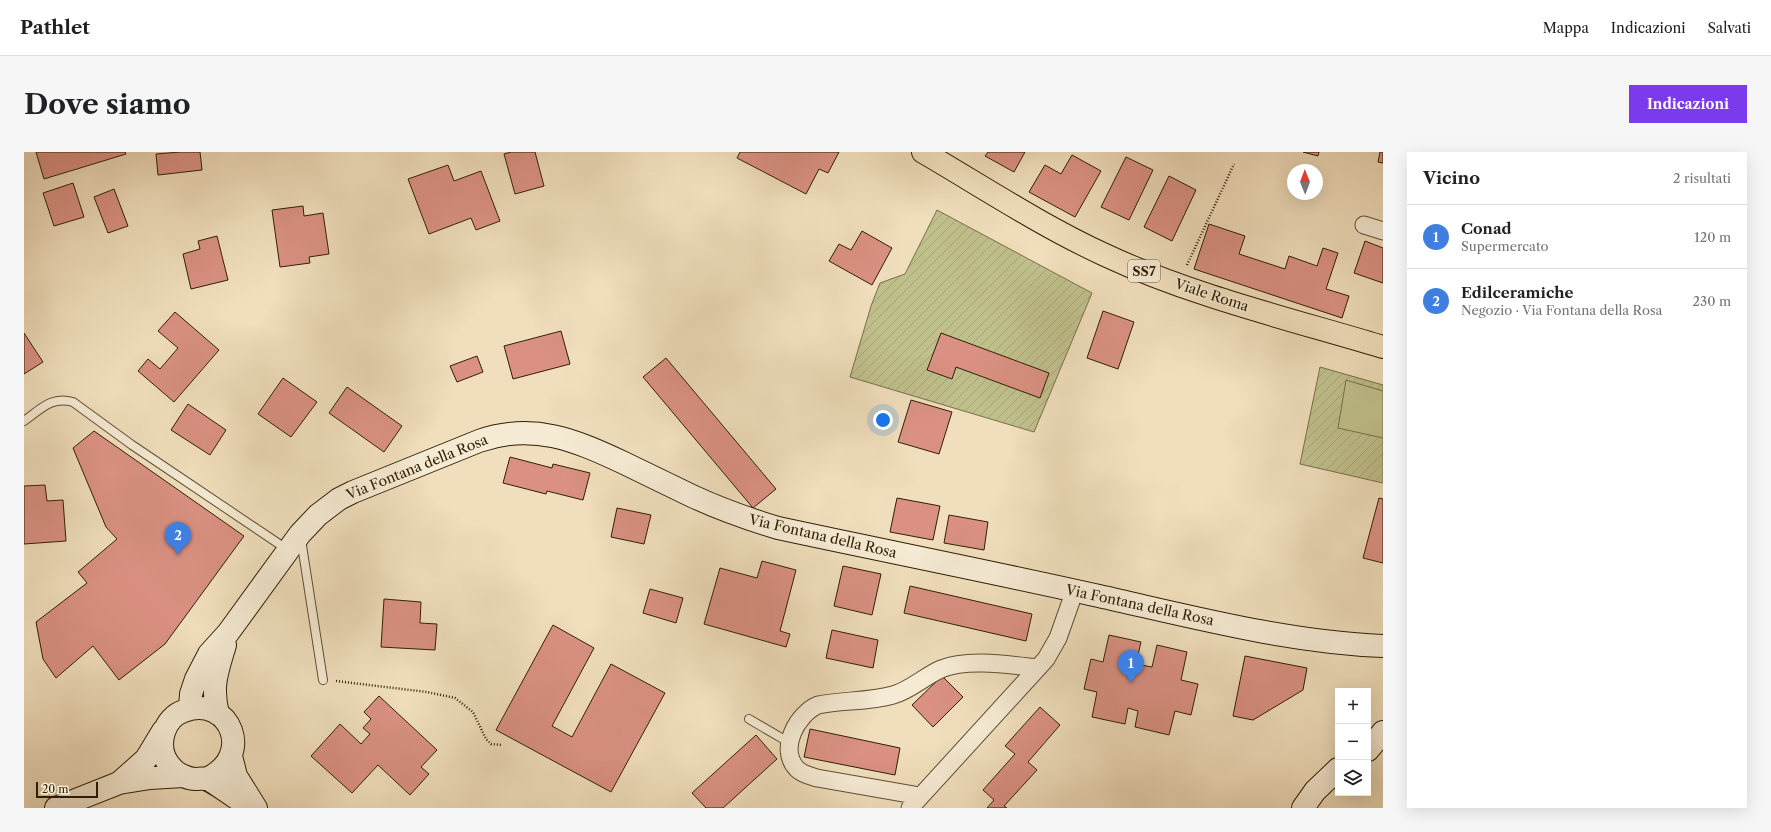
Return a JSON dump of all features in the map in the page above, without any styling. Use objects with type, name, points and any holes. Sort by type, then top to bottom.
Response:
[{"type":"main road","name":"Viale Roma","points":[[923,152],[1082,244],[1129,265],[1178,284],[1241,305],[1383,347]]},
{"type":"main road","name":"Via Fontana della Rosa","points":[[190,708],[191,694],[196,679],[210,654],[228,633],[294,543],[326,508],[353,492],[488,438],[512,433],[536,433],[559,436],[580,444],[711,504],[753,521],[778,528],[1281,635],[1318,641],[1383,646]]},
{"type":"main road","name":"Via Fontana della Rosa","points":[[218,714],[214,698],[214,680],[228,633]]},
{"type":"main road","points":[[119,783],[146,759],[165,728],[171,719],[180,712],[190,708],[205,709],[218,714],[227,722],[232,733],[234,744],[231,756],[226,766],[217,774],[206,779],[194,780],[173,770],[166,761],[162,750],[162,739],[165,728]]},
{"type":"main road","points":[[1371,747],[1383,732]]},
{"type":"main road","points":[[1371,750],[1383,746]]},
{"type":"main road","points":[[231,756],[236,776],[256,808]]},
{"type":"main road","points":[[1302,808],[1335,771]]},
{"type":"main road","points":[[56,808],[119,783],[150,778],[183,776]]},
{"type":"main road","points":[[206,779],[251,808]]},
{"type":"street","points":[[1364,225],[1383,231]]},
{"type":"street","points":[[1038,668],[999,664],[956,666],[932,674],[895,694],[872,700],[818,705],[810,708],[802,716],[796,726],[790,743],[792,761],[797,769],[808,776],[915,802],[1038,668],[1053,650],[1075,590]]},
{"type":"lane","points":[[24,421],[52,401],[62,400],[73,402],[132,445],[294,543],[323,680]]},
{"type":"lane","points":[[749,719],[790,743]]},
{"type":"path","points":[[1178,284],[1234,164]]},
{"type":"path","points":[[323,680],[427,692],[455,698],[473,712],[486,739],[491,744],[502,745]]},
{"type":"green space","points":[[937,210],[1092,293],[1034,432],[850,377],[871,306],[880,283],[905,274]]},
{"type":"green space","points":[[1320,367],[1383,385],[1383,483],[1300,464]]},
{"type":"green space","points":[[1346,380],[1383,391],[1383,438],[1338,428]]},
{"type":"building","points":[[36,152],[125,152],[126,154],[44,179]]},
{"type":"building","points":[[200,152],[202,170],[158,175],[156,154]]},
{"type":"building","points":[[511,152],[535,152],[544,186],[515,194],[504,154]]},
{"type":"building","points":[[740,152],[839,152],[828,173],[819,169],[806,194],[737,158]]},
{"type":"building","points":[[988,152],[1025,152],[1014,172],[985,156]]},
{"type":"building","points":[[1303,152],[1319,152],[1318,156]]},
{"type":"building","points":[[1380,152],[1383,152],[1383,163],[1378,162]]},
{"type":"building","points":[[1072,155],[1101,171],[1075,217],[1029,192],[1045,165],[1061,174]]},
{"type":"building","points":[[1126,157],[1153,170],[1129,220],[1101,207]]},
{"type":"building","points":[[448,165],[454,181],[481,171],[500,221],[476,230],[471,218],[429,234],[408,179]]},
{"type":"building","points":[[1169,176],[1196,190],[1172,241],[1144,227]]},
{"type":"building","points":[[73,183],[84,217],[54,226],[43,193]]},
{"type":"building","points":[[114,189],[128,226],[108,233],[94,197]]},
{"type":"building","points":[[303,206],[304,216],[323,213],[329,254],[309,257],[310,263],[280,267],[272,210]]},
{"type":"building","points":[[1209,224],[1245,236],[1239,254],[1285,269],[1289,256],[1317,266],[1323,248],[1338,253],[1326,289],[1349,296],[1342,318],[1194,269]]},
{"type":"building","points":[[862,231],[892,248],[872,285],[829,261],[839,244],[851,250]]},
{"type":"building","points":[[217,236],[228,280],[191,289],[183,254],[200,249],[198,241]]},
{"type":"building","points":[[1365,241],[1383,248],[1383,283],[1354,273]]},
{"type":"building","points":[[1103,311],[1134,322],[1118,369],[1087,358]]},
{"type":"building","points":[[175,312],[219,350],[174,402],[138,371],[148,359],[160,369],[178,348],[158,331]]},
{"type":"building","points":[[561,331],[570,364],[513,379],[504,346]]},
{"type":"building","points":[[24,333],[43,362],[24,374]]},
{"type":"building","points":[[941,333],[1049,373],[1040,398],[956,367],[952,379],[927,370]]},
{"type":"building","points":[[477,356],[483,372],[457,382],[450,366]]},
{"type":"building","points":[[666,358],[776,489],[753,508],[643,377]]},
{"type":"building","points":[[283,378],[317,402],[291,437],[258,414]]},
{"type":"building","points":[[347,387],[402,426],[384,452],[329,413]]},
{"type":"building","points":[[911,400],[952,412],[939,454],[898,442]]},
{"type":"building","points":[[188,404],[226,430],[210,455],[171,430]]},
{"type":"building","points":[[94,431],[244,536],[165,644],[119,680],[93,646],[56,678],[43,659],[36,622],[87,583],[78,572],[117,539],[106,527],[73,448]]},
{"type":"building","points":[[510,457],[552,468],[553,464],[590,473],[583,500],[547,491],[546,494],[503,483]]},
{"type":"building","points":[[45,485],[47,501],[63,500],[66,541],[24,544],[24,486]]},
{"type":"building","points":[[897,498],[940,506],[933,540],[890,532]]},
{"type":"building","points":[[1379,498],[1383,499],[1383,563],[1363,558]]},
{"type":"building","points":[[617,508],[651,515],[644,544],[611,537]]},
{"type":"building","points":[[949,515],[988,522],[984,550],[944,543]]},
{"type":"building","points":[[762,561],[796,570],[780,631],[790,634],[786,647],[704,624],[720,568],[757,578]]},
{"type":"building","points":[[843,566],[881,574],[872,615],[834,606]]},
{"type":"building","points":[[910,586],[1032,614],[1026,641],[904,613]]},
{"type":"building","points":[[650,589],[683,598],[676,623],[643,613]]},
{"type":"building","points":[[384,599],[421,602],[420,623],[437,624],[435,650],[381,647]]},
{"type":"building","points":[[553,625],[594,648],[552,726],[572,737],[611,664],[665,693],[611,792],[496,730]]},
{"type":"building","points":[[832,630],[878,640],[873,668],[826,658]]},
{"type":"building","points":[[1109,635],[1141,642],[1136,664],[1152,667],[1157,645],[1187,652],[1181,680],[1198,684],[1191,715],[1175,711],[1169,735],[1135,727],[1138,711],[1128,708],[1125,724],[1092,717],[1097,692],[1084,689],[1091,659],[1103,662]]},
{"type":"building","points":[[1245,656],[1307,668],[1303,690],[1253,720],[1233,716]]},
{"type":"building","points":[[942,676],[963,697],[933,727],[912,705]]},
{"type":"building","points":[[379,696],[437,750],[421,767],[429,774],[410,795],[378,765],[352,793],[311,756],[340,724],[361,744],[370,734],[363,728],[371,719],[364,712]]},
{"type":"building","points":[[1040,707],[1060,725],[1028,762],[1037,770],[1004,806],[1007,808],[987,808],[994,800],[983,790],[1015,754],[1005,746]]},
{"type":"building","points":[[810,729],[900,748],[895,775],[804,757]]},
{"type":"building","points":[[756,735],[777,759],[723,808],[706,808],[692,793]]},
{"type":"place","name":"Edilceramiche","points":[[178,555]]},
{"type":"place","name":"Conad","points":[[1131,683]]}]
